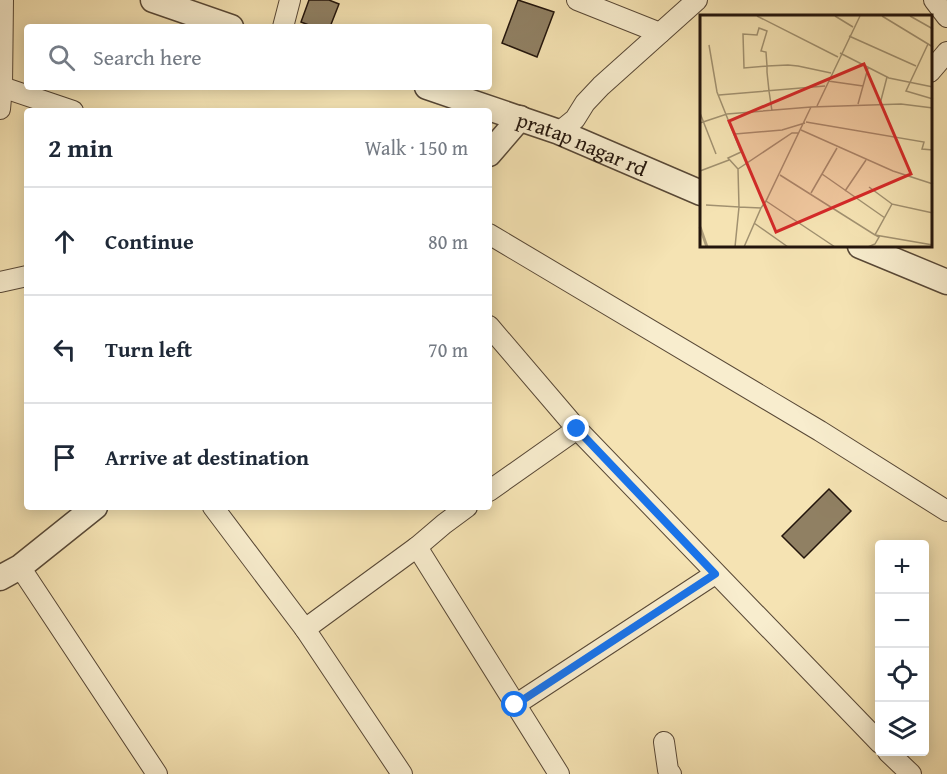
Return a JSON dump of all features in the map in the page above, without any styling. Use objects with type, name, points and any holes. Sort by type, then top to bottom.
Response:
[{"type":"street","points":[[0,109],[3,0]]},
{"type":"street","points":[[153,0],[222,24]]},
{"type":"street","points":[[284,24],[290,0]]},
{"type":"street","points":[[577,0],[660,33]]},
{"type":"street","points":[[934,0],[947,17]]},
{"type":"street","points":[[559,132],[575,119],[585,103],[601,86],[660,33],[695,10]]},
{"type":"street","points":[[932,70],[947,52]]},
{"type":"street","points":[[2,87],[64,108]]},
{"type":"street","name":"pratap nagar rd","points":[[436,90],[490,108]]},
{"type":"street","name":"pratap nagar rd","points":[[492,109],[559,132],[700,193]]},
{"type":"street","points":[[492,151],[520,118]]},
{"type":"street","points":[[492,236],[820,431],[947,511]]},
{"type":"street","points":[[865,248],[945,278]]},
{"type":"street","points":[[0,282],[24,277]]},
{"type":"street","points":[[492,330],[577,429],[875,739]]},
{"type":"street","points":[[492,489],[577,429]]},
{"type":"street","points":[[91,510],[10,572],[157,774]]},
{"type":"street","points":[[215,510],[305,629],[402,774]]},
{"type":"street","points":[[305,629],[417,547],[463,510]]},
{"type":"street","points":[[417,547],[559,774]]},
{"type":"street","points":[[515,705],[715,574]]},
{"type":"street","points":[[664,742],[668,770],[671,774]]},
{"type":"street","points":[[892,756],[911,774]]},
{"type":"building","points":[[309,0],[329,0],[339,4],[331,24],[301,22]]},
{"type":"building","points":[[518,0],[554,12],[537,57],[502,43]]},
{"type":"building","points":[[829,489],[851,511],[804,558],[782,536]]},
{"type":"route","points":[[515,705],[715,574],[577,429]]}]
